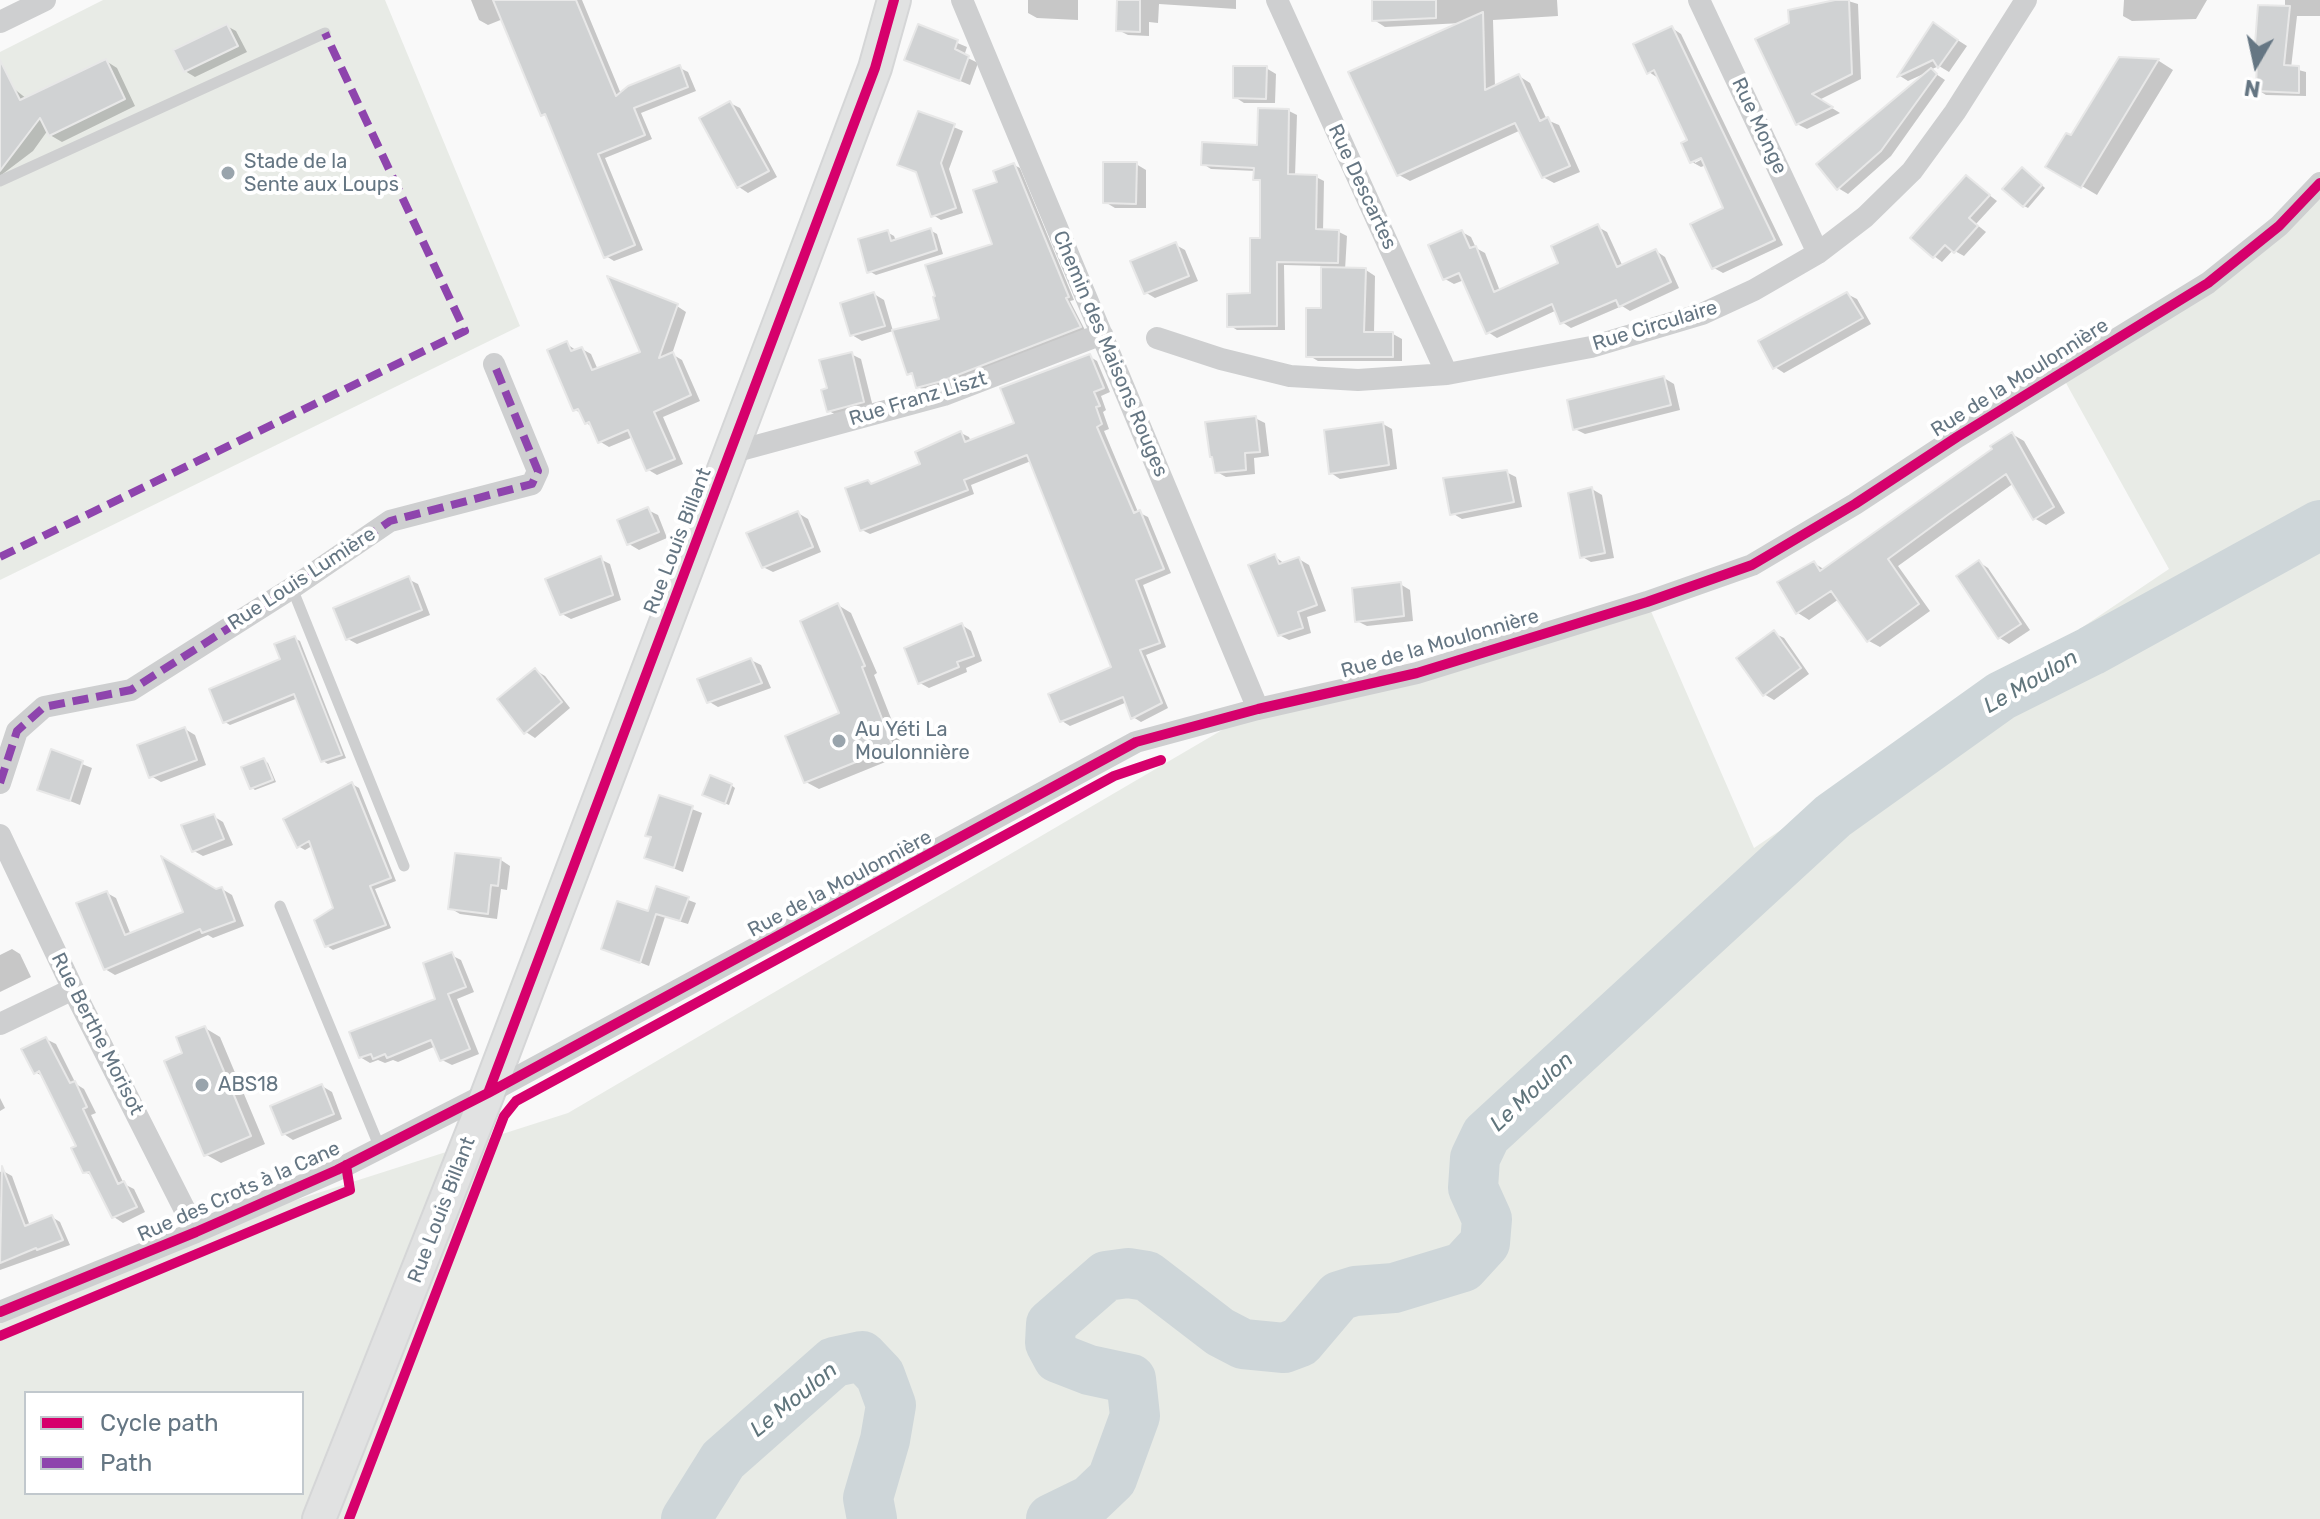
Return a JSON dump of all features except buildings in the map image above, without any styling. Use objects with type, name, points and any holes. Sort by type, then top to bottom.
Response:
[{"type":"street","points":[[0,22],[45,0]]},
{"type":"street","name":"Rue Louis Billant","points":[[319,1519],[488,1093],[875,68],[894,0]]},
{"type":"street","name":"Chemin des Maisons Rouges","points":[[962,0],[1258,709]]},
{"type":"street","name":"Rue Descartes","points":[[1277,0],[1447,374]]},
{"type":"street","name":"Rue Monge","points":[[1699,0],[1818,253]]},
{"type":"street","name":"Rue Circulaire","points":[[1157,338],[1221,359],[1290,376],[1358,380],[1447,374],[1591,347],[1689,319],[1754,290],[1818,253],[1865,217],[1912,171],[1955,112],[2026,0]]},
{"type":"street","name":"Rue de la Moulonnière","points":[[488,1093],[1136,742],[1258,709],[1417,673],[1647,602],[1752,565],[2208,283],[2279,226],[2320,183]]},
{"type":"street","name":"Rue Franz Liszt","points":[[730,453],[944,395],[1102,334]]},
{"type":"street","name":"Rue Louis Lumière","points":[[0,783],[17,731],[44,707],[131,690],[292,588],[390,521],[532,484],[538,471],[494,364]]},
{"type":"street","name":"Rue Berthe Morisot","points":[[0,835],[73,989],[196,1232]]},
{"type":"street","points":[[0,1024],[73,989]]},
{"type":"street","name":"Rue des Crots à la Cane","points":[[0,1312],[196,1232],[380,1148],[488,1093]]},
{"type":"lane","points":[[0,181],[325,33]]},
{"type":"lane","points":[[292,588],[404,866]]},
{"type":"lane","points":[[280,906],[380,1148]]},
{"type":"shaded area","name":"Stade de la Sente aux Loups","points":[[103,0],[385,0],[520,326],[0,580],[0,52]]},
{"type":"shaded area","points":[[2320,183],[2320,1519],[0,1519],[0,1312],[196,1232],[568,1113],[1258,709],[1647,602],[1754,848],[2169,569],[2061,374],[2208,283]]},
{"type":"waterway","name":"Le Moulon","points":[[1051,1519],[1090,1500],[1112,1479],[1135,1416],[1131,1379],[1089,1370],[1058,1358],[1050,1343],[1051,1324],[1106,1276],[1128,1273],[1147,1276],[1220,1332],[1243,1344],[1284,1348],[1300,1342],[1339,1296],[1355,1291],[1394,1288],[1463,1267],[1485,1243],[1487,1219],[1473,1188],[1475,1158],[1486,1135],[1833,816],[2001,696],[2091,651],[2320,525]]},
{"type":"waterway","name":"Le Moulon","points":[[686,1519],[723,1460],[834,1362],[862,1356],[880,1375],[891,1405],[885,1440],[868,1498],[872,1519]]},
{"type":"marked path","points":[[0,557],[465,331],[325,33]]},
{"type":"marked path","points":[[0,783],[17,731],[44,707],[131,690],[292,588],[390,521],[532,484],[538,471],[494,364]]},
{"type":"cycle path","points":[[488,1093],[875,68],[894,0]]},
{"type":"cycle path","points":[[0,1312],[337,1170],[488,1093],[1136,742],[1258,709],[1417,673],[1647,602],[1752,565],[2208,283],[2279,226],[2320,183]]},
{"type":"cycle path","points":[[349,1519],[504,1116],[516,1101],[1114,776],[1161,760]]},
{"type":"cycle path","points":[[0,1336],[350,1190],[346,1165]]},
{"type":"place","name":"Stade de la Sente aux Loups","points":[[228,173]]},
{"type":"place","name":"Au Yéti La Moulonnière","points":[[839,741]]},
{"type":"place","name":"ABS18","points":[[202,1085]]}]
